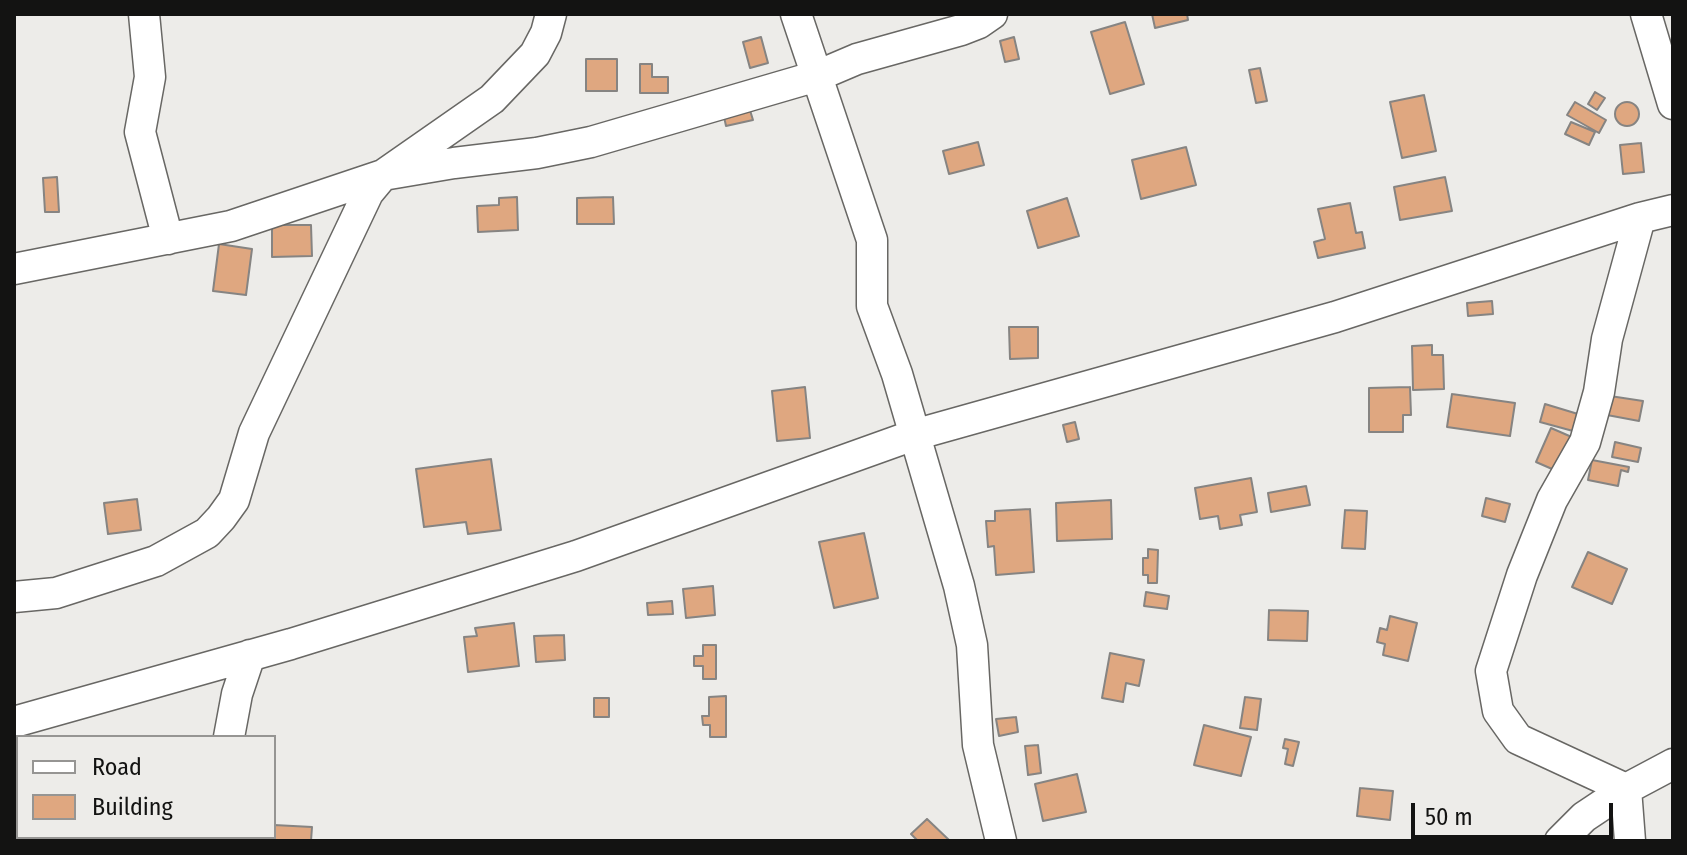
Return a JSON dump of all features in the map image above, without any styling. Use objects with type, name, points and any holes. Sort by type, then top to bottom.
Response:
[{"type":"street","points":[[144,14],[150,77],[140,132],[168,239]]},
{"type":"street","points":[[14,597],[56,593],[156,561],[207,533],[221,518],[234,500],[258,424],[368,193],[383,175],[492,99],[535,54],[546,33],[551,14]]},
{"type":"street","points":[[796,14],[872,240],[872,306],[897,374],[959,586],[972,645],[978,745],[1001,841]]},
{"type":"street","points":[[14,269],[231,226],[383,175],[537,153],[591,142],[817,76],[857,59],[979,23],[992,14]]},
{"type":"street","points":[[1646,14],[1673,104]]},
{"type":"street","points":[[14,722],[250,655],[576,556],[914,435],[1335,317],[1673,210]]},
{"type":"street","points":[[1626,789],[1518,739],[1498,711],[1491,671],[1522,575],[1547,512],[1585,442],[1599,392],[1607,339],[1640,218]]},
{"type":"street","points":[[229,735],[237,694],[250,655]]},
{"type":"street","points":[[1560,841],[1584,817],[1626,789],[1673,764]]},
{"type":"street","points":[[1626,789],[1630,841]]},
{"type":"building","points":[[1152,14],[1187,14],[1188,20],[1155,28]]},
{"type":"building","points":[[1125,22],[1144,84],[1110,94],[1091,32]]},
{"type":"building","points":[[761,37],[768,63],[750,68],[743,42]]},
{"type":"building","points":[[1014,37],[1019,59],[1005,62],[1000,41]]},
{"type":"building","points":[[586,59],[617,59],[617,91],[586,91]]},
{"type":"building","points":[[640,64],[652,64],[652,77],[668,77],[668,93],[640,93]]},
{"type":"building","points":[[1260,68],[1267,101],[1256,103],[1249,70]]},
{"type":"building","points":[[1595,92],[1605,98],[1597,110],[1588,104]]},
{"type":"building","points":[[1424,95],[1436,151],[1402,158],[1390,102]]},
{"type":"building","points":[[1575,102],[1606,120],[1599,133],[1567,115]]},
{"type":"building","points":[[1627,102],[1635,106],[1639,114],[1635,122],[1627,126],[1619,122],[1615,114],[1619,106]]},
{"type":"building","points":[[749,107],[753,120],[726,126],[723,112]]},
{"type":"building","points":[[1571,122],[1595,132],[1589,145],[1565,134]]},
{"type":"building","points":[[978,142],[984,165],[949,174],[943,151]]},
{"type":"building","points":[[1641,143],[1644,172],[1623,174],[1620,145]]},
{"type":"building","points":[[1186,147],[1196,185],[1141,199],[1132,160]]},
{"type":"building","points":[[57,177],[59,212],[45,212],[43,178]]},
{"type":"building","points":[[1445,177],[1452,211],[1400,220],[1394,187]]},
{"type":"building","points":[[517,197],[518,230],[478,232],[477,206],[499,205],[499,198]]},
{"type":"building","points":[[613,197],[614,224],[577,224],[577,198]]},
{"type":"building","points":[[1067,198],[1079,236],[1038,248],[1027,211]]},
{"type":"building","points":[[1350,203],[1356,233],[1362,232],[1365,248],[1318,258],[1314,242],[1325,239],[1318,209]]},
{"type":"building","points":[[272,225],[311,225],[312,256],[272,257]]},
{"type":"building","points":[[219,244],[252,249],[246,295],[213,291]]},
{"type":"building","points":[[1492,301],[1493,314],[1468,316],[1467,303]]},
{"type":"building","points":[[1009,327],[1038,327],[1038,358],[1010,359]]},
{"type":"building","points":[[1432,345],[1432,355],[1443,355],[1444,389],[1413,390],[1412,346]]},
{"type":"building","points":[[805,387],[810,438],[777,441],[772,391]]},
{"type":"building","points":[[1410,387],[1411,415],[1403,415],[1403,432],[1369,432],[1369,388]]},
{"type":"building","points":[[1452,394],[1515,403],[1510,436],[1447,427]]},
{"type":"building","points":[[1610,396],[1643,401],[1639,421],[1607,415]]},
{"type":"building","points":[[1545,404],[1578,414],[1573,431],[1540,422]]},
{"type":"building","points":[[1075,422],[1079,439],[1067,442],[1063,425]]},
{"type":"building","points":[[1551,428],[1574,438],[1559,472],[1536,462]]},
{"type":"building","points":[[1615,442],[1641,448],[1638,462],[1612,457]]},
{"type":"building","points":[[491,459],[501,530],[468,534],[466,522],[424,527],[416,469]]},
{"type":"building","points":[[1592,460],[1629,467],[1628,472],[1621,470],[1618,486],[1588,480]]},
{"type":"building","points":[[1251,478],[1257,512],[1240,515],[1242,525],[1220,529],[1218,516],[1200,519],[1195,488]]},
{"type":"building","points":[[1306,486],[1310,505],[1271,512],[1268,493]]},
{"type":"building","points":[[1486,498],[1510,504],[1505,522],[1482,516]]},
{"type":"building","points":[[137,499],[141,530],[108,534],[104,503]]},
{"type":"building","points":[[1111,500],[1112,539],[1057,541],[1056,503]]},
{"type":"building","points":[[1030,509],[1034,572],[996,575],[994,546],[988,547],[986,521],[995,521],[995,511]]},
{"type":"building","points":[[1345,510],[1367,511],[1365,549],[1342,548]]},
{"type":"building","points":[[864,533],[878,598],[834,608],[819,542]]},
{"type":"building","points":[[1148,549],[1158,550],[1157,583],[1148,583],[1148,575],[1143,575],[1143,558],[1148,558]]},
{"type":"building","points":[[1588,552],[1627,569],[1612,604],[1572,587]]},
{"type":"building","points":[[713,586],[715,615],[686,618],[683,589]]},
{"type":"building","points":[[1146,592],[1169,596],[1167,609],[1144,606]]},
{"type":"building","points":[[672,601],[673,614],[648,615],[647,603]]},
{"type":"building","points":[[1269,610],[1308,611],[1307,641],[1268,640]]},
{"type":"building","points":[[1390,616],[1417,623],[1408,661],[1383,655],[1385,644],[1377,642],[1380,628],[1387,630]]},
{"type":"building","points":[[514,623],[519,666],[468,672],[464,637],[477,636],[475,628]]},
{"type":"building","points":[[564,635],[565,660],[536,662],[534,636]]},
{"type":"building","points":[[703,645],[716,645],[716,679],[703,679],[703,666],[694,666],[694,656],[703,656]]},
{"type":"building","points":[[1110,653],[1144,660],[1139,686],[1126,683],[1123,702],[1102,698]]},
{"type":"building","points":[[726,696],[726,737],[710,737],[710,725],[703,725],[702,716],[709,716],[709,697]]},
{"type":"building","points":[[1245,697],[1261,699],[1257,730],[1240,728]]},
{"type":"building","points":[[594,698],[609,698],[609,717],[594,717]]},
{"type":"building","points":[[1016,717],[1018,732],[999,736],[996,719]]},
{"type":"building","points":[[1204,725],[1251,737],[1241,776],[1194,765]]},
{"type":"building","points":[[1285,739],[1299,742],[1293,766],[1285,764],[1288,749],[1283,748]]},
{"type":"building","points":[[1038,745],[1041,773],[1028,775],[1025,746]]},
{"type":"building","points":[[1077,774],[1086,812],[1043,821],[1035,784]]},
{"type":"building","points":[[1360,788],[1393,791],[1390,820],[1357,816]]},
{"type":"building","points":[[927,819],[948,841],[918,841],[911,834]]},
{"type":"building","points":[[276,825],[312,827],[311,841],[247,840],[276,839]]}]
